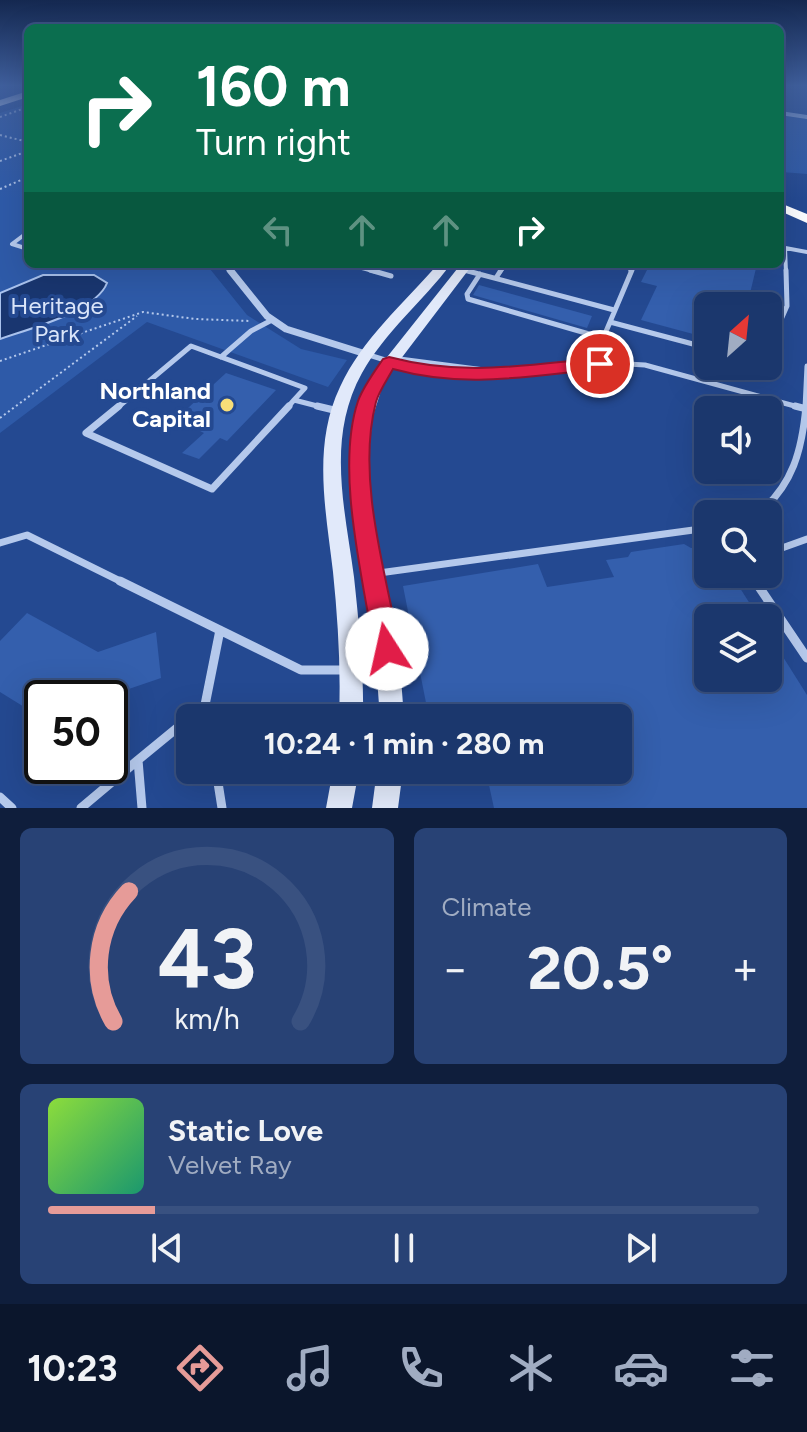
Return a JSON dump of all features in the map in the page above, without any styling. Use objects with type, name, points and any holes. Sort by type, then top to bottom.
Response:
[{"type":"main road","points":[[784,200],[807,209]]},
{"type":"main road","points":[[784,209],[807,219]]},
{"type":"main road","points":[[351,704],[351,670],[331,485],[330,455],[338,411],[352,379],[369,355],[453,268]]},
{"type":"main road","points":[[391,704],[387,649],[359,477],[359,436],[367,399],[454,268]]},
{"type":"main road","points":[[339,808],[343,784]]},
{"type":"main road","points":[[385,808],[388,784]]},
{"type":"street","points":[[228,268],[272,320],[286,329],[369,355]]},
{"type":"lane","points":[[24,235],[12,244],[24,248]]},
{"type":"lane","points":[[784,247],[807,252]]},
{"type":"lane","points":[[782,317],[787,306],[784,262]]},
{"type":"lane","points":[[362,268],[391,276]]},
{"type":"lane","points":[[461,268],[614,310]]},
{"type":"lane","points":[[496,278],[503,268]]},
{"type":"lane","points":[[599,364],[599,348],[632,271],[630,268]]},
{"type":"lane","points":[[480,274],[467,294],[468,299],[603,338]]},
{"type":"lane","points":[[221,357],[251,331],[272,320]]},
{"type":"lane","points":[[610,322],[694,344]]},
{"type":"lane","points":[[191,346],[305,388],[294,400],[212,489],[86,433],[191,346]]},
{"type":"lane","points":[[369,355],[445,376],[635,364],[666,369],[806,409]]},
{"type":"lane","points":[[776,500],[797,474],[802,455],[807,366]]},
{"type":"lane","points":[[294,400],[338,411]]},
{"type":"lane","points":[[374,573],[694,530]]},
{"type":"lane","points":[[0,543],[27,535],[301,670],[351,670]]},
{"type":"lane","points":[[782,548],[807,539]]},
{"type":"lane","points":[[760,588],[807,658]]},
{"type":"lane","points":[[205,704],[220,630]]},
{"type":"lane","points":[[81,808],[176,729]]},
{"type":"lane","points":[[138,760],[142,808]]},
{"type":"lane","points":[[218,784],[222,808]]},
{"type":"lane","points":[[0,797],[12,808]]},
{"type":"path","points":[[0,135],[24,141]]},
{"type":"path","points":[[0,161],[24,152]]},
{"type":"path","points":[[0,189],[24,179]]},
{"type":"path","points":[[0,418],[143,312]]},
{"type":"path","points":[[0,361],[143,312],[195,319],[256,321]]},
{"type":"green space","name":"Heritage Park","points":[[0,124],[24,124],[24,268],[209,268],[247,315],[301,349],[347,360],[328,387],[147,322],[0,433]]},
{"type":"green space","points":[[784,124],[807,124],[807,174],[784,172]]},
{"type":"shaded area","points":[[43,275],[94,275],[107,283],[90,303],[76,311],[0,339],[0,293]]},
{"type":"building","points":[[648,268],[756,268],[750,292],[694,292],[694,334],[641,320],[657,286],[641,282]]},
{"type":"building","points":[[479,285],[592,316],[587,328],[473,295]]},
{"type":"building","name":"Northland Capital","points":[[226,373],[276,390],[227,441],[220,438],[199,459],[182,453],[204,433],[176,419]]},
{"type":"building","points":[[684,544],[694,547],[694,588],[740,588],[750,604],[694,604],[694,692],[782,692],[782,655],[807,695],[807,808],[494,808],[489,784],[632,784],[632,704],[426,704],[403,586],[538,564],[547,587],[614,577],[606,560],[628,557],[631,552]]},
{"type":"building","points":[[27,613],[98,652],[156,632],[161,678],[128,689],[128,680],[24,680],[24,707],[0,692],[0,641]]},
{"type":"place","name":"Northland Capital","points":[[227,405]]},
{"type":"route","points":[[387,649],[363,505],[358,448],[367,399],[389,363],[445,376],[600,364]]}]
